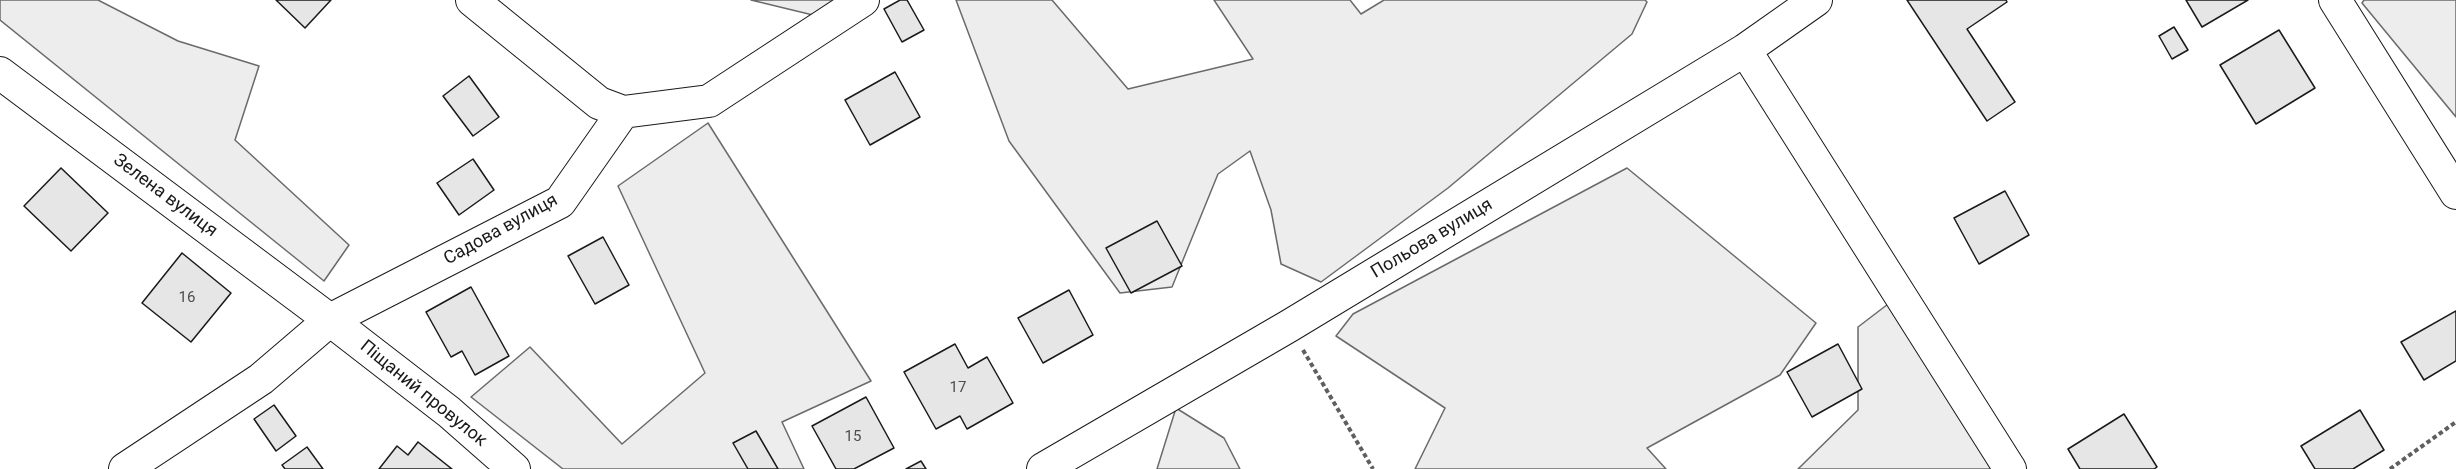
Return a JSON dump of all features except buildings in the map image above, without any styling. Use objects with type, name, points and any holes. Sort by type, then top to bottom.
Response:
[{"type":"street","points":[[472,0],[599,103],[623,112],[709,101],[863,0]]},
{"type":"street","name":"Польова вулиця","points":[[1043,469],[1289,326],[1745,50],[1816,0]]},
{"type":"street","points":[[2335,0],[2456,193]]},
{"type":"street","points":[[1745,50],[2010,469]]},
{"type":"street","name":"Зелена вулиця","points":[[0,72],[330,320]]},
{"type":"street","name":"Садова вулиця","points":[[125,469],[261,379],[330,320],[560,202],[623,112]]},
{"type":"street","name":"Піщаний провулок","points":[[330,320],[449,412],[514,469]]},
{"type":"path","points":[[1289,326],[1373,469]]},
{"type":"path","points":[[2390,469],[2456,422]]},
{"type":"shaded area","points":[[0,0],[98,0],[178,41],[259,66],[235,140],[349,245],[324,281],[0,20]]},
{"type":"shaded area","points":[[751,0],[836,0],[817,16]]},
{"type":"shaded area","points":[[956,0],[1052,0],[1128,89],[1253,59],[1214,0],[1350,0],[1361,14],[1384,0],[1645,0],[1647,2],[1632,34],[1448,188],[1321,282],[1281,264],[1271,210],[1250,151],[1218,174],[1172,287],[1120,293],[1009,141]]},
{"type":"shaded area","points":[[2364,0],[2456,0],[2456,117],[2362,3]]},
{"type":"shaded area","points":[[708,123],[871,381],[782,422],[804,469],[563,469],[471,397],[530,347],[622,444],[705,373],[618,186]]},
{"type":"shaded area","points":[[1627,168],[1816,323],[1780,375],[1647,448],[1666,469],[1415,469],[1445,408],[1336,336],[1353,314]]},
{"type":"shaded area","points":[[1892,301],[1997,469],[1798,469],[1858,410],[1858,327]]},
{"type":"shaded area","points":[[1176,408],[1224,438],[1240,469],[1157,469]]}]
